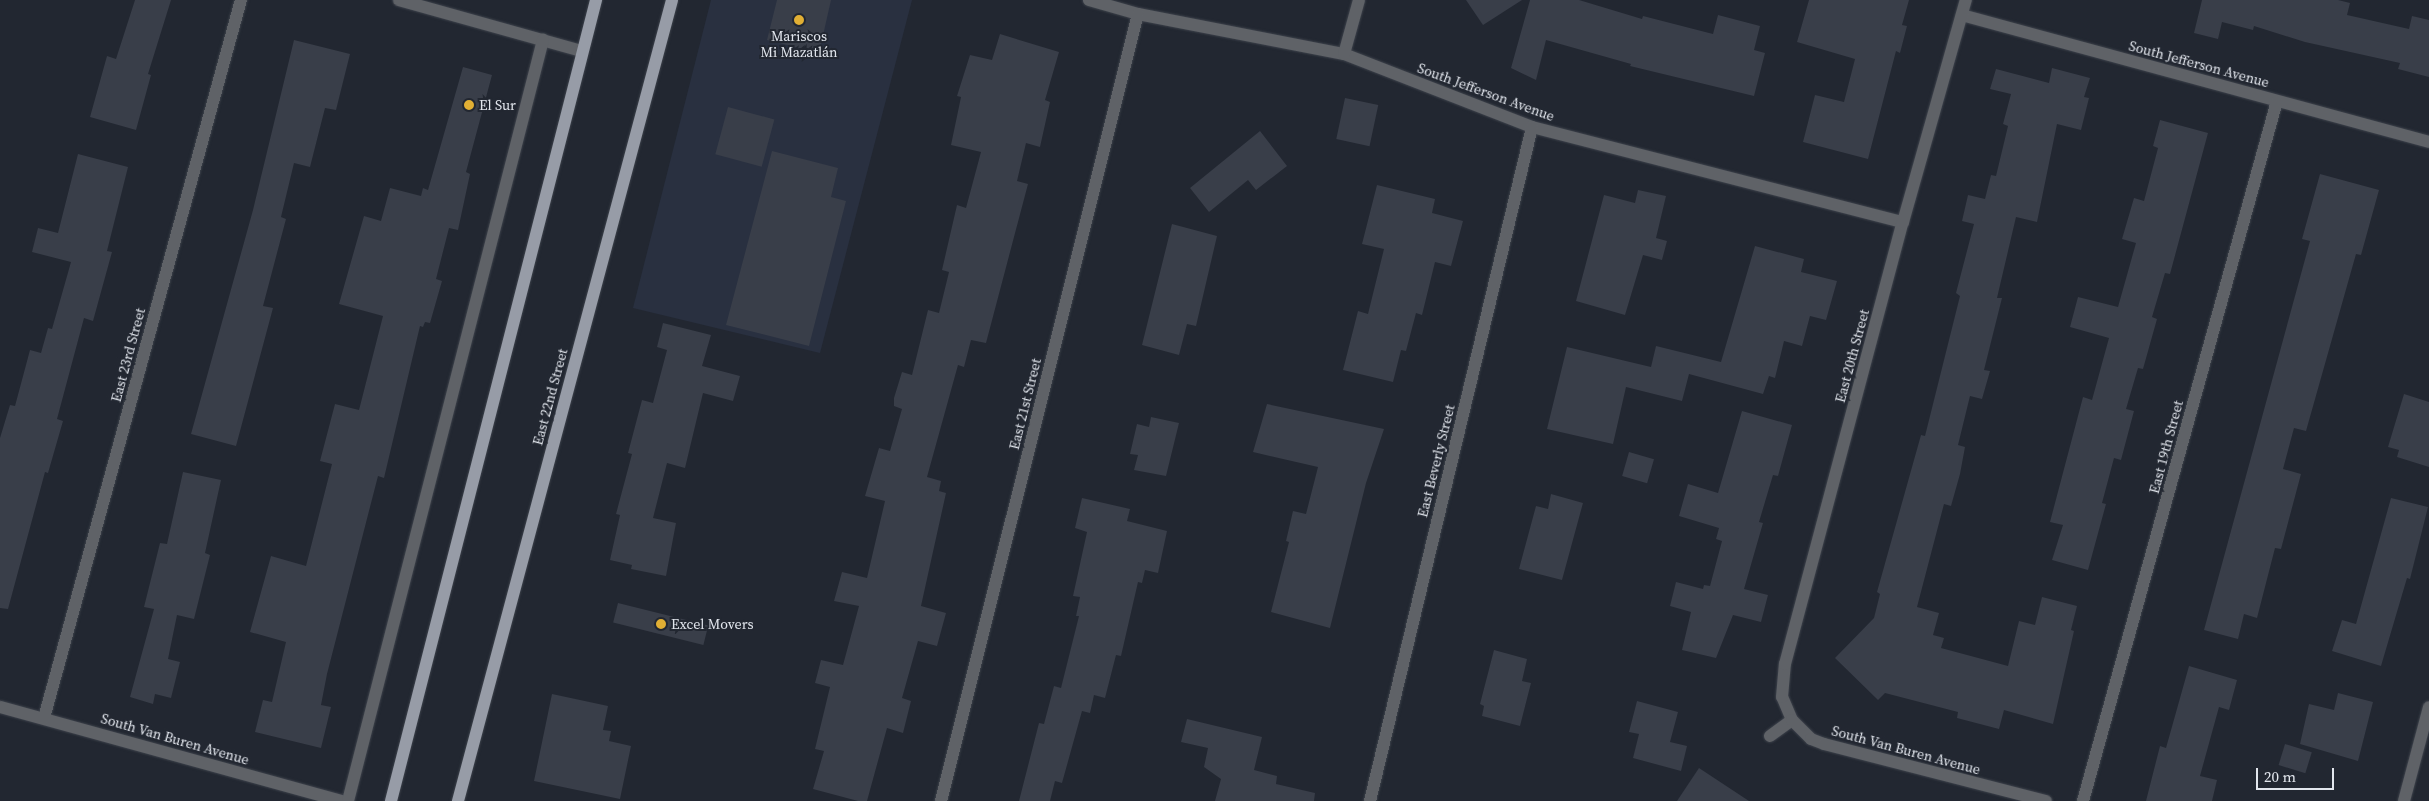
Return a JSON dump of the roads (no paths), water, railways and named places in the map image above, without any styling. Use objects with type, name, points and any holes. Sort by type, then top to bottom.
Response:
[{"type":"main road","points":[[391,801],[596,0]]},
{"type":"main road","name":"East 22nd Street","points":[[458,801],[672,0]]},
{"type":"street","name":"East 23rd Street","points":[[44,718],[241,0]]},
{"type":"street","points":[[399,0],[582,51]]},
{"type":"street","name":"South Jefferson Avenue","points":[[1088,0],[1138,14],[1344,54],[1532,127],[1903,222]]},
{"type":"street","points":[[1344,54],[1359,0]]},
{"type":"street","name":"East 20th Street","points":[[1792,720],[1782,697],[1785,664],[1903,222],[1966,0]]},
{"type":"street","name":"East 21st Street","points":[[941,801],[1138,14]]},
{"type":"street","name":"South Jefferson Avenue","points":[[1962,15],[2429,142]]},
{"type":"street","points":[[348,801],[543,40]]},
{"type":"street","name":"East 19th Street","points":[[2083,801],[2277,101]]},
{"type":"street","name":"East Beverly Street","points":[[1370,801],[1532,127]]},
{"type":"street","name":"South Van Buren Avenue","points":[[0,707],[342,801]]},
{"type":"street","points":[[2404,801],[2429,707]]},
{"type":"street","name":"South Van Buren Avenue","points":[[1792,720],[1811,739],[1824,744],[2046,801]]},
{"type":"street","points":[[1770,736],[1792,720]]},
{"type":"place","name":"Mariscos Mi Mazatlán","points":[[799,20]]},
{"type":"place","name":"El Sur","points":[[469,105]]},
{"type":"place","name":"Excel Movers","points":[[661,624]]}]
